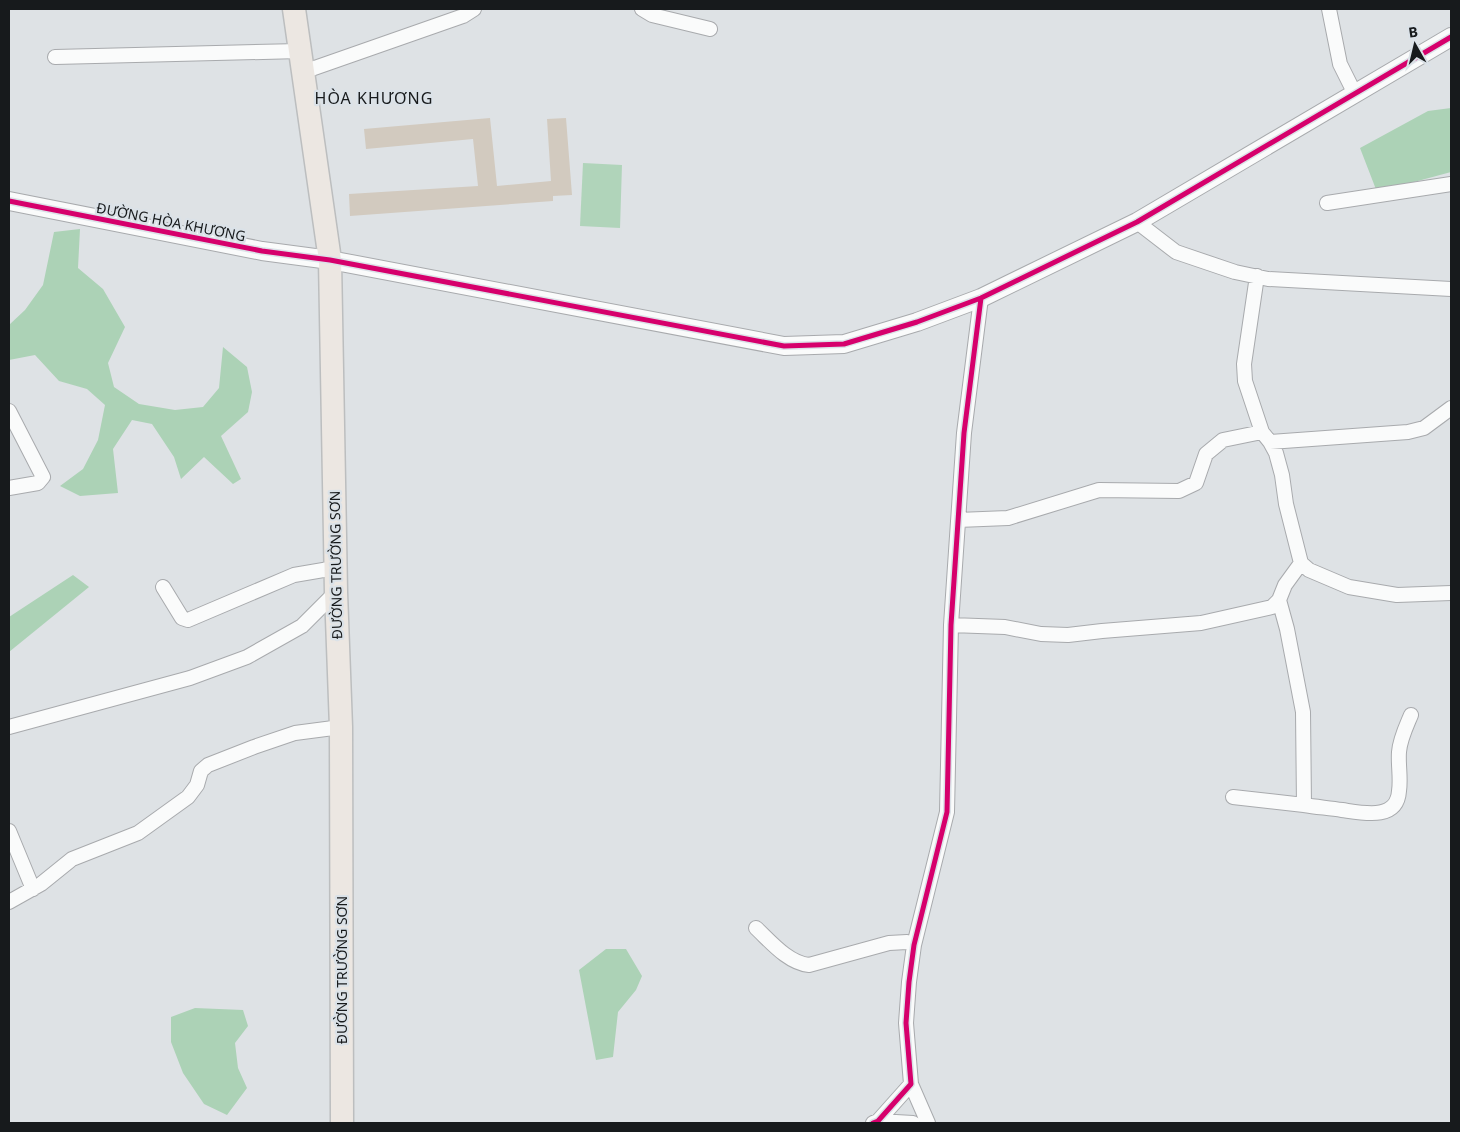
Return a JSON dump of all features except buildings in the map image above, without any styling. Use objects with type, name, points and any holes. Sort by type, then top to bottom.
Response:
[{"type":"highway","name":"ĐƯỜNG TRƯỜNG SƠN","points":[[294,9],[330,260],[335,568],[341,727],[342,1123]]},
{"type":"street","points":[[55,57],[301,62],[463,16],[474,9]]},
{"type":"street","points":[[642,9],[652,15],[710,29]]},
{"type":"street","points":[[1330,9],[1340,64],[1355,94]]},
{"type":"street","name":"ĐƯỜNG HÒA KHƯƠNG","points":[[9,201],[262,251],[330,260],[784,346],[844,344],[917,322],[981,298],[1136,222],[1451,37]]},
{"type":"street","points":[[1327,203],[1451,184]]},
{"type":"street","points":[[1136,222],[1176,252],[1235,272],[1268,278],[1451,289]]},
{"type":"street","points":[[1257,276],[1244,364],[1245,381],[1266,437],[1276,453],[1282,475],[1286,504],[1301,563],[1309,570],[1349,587],[1397,595],[1451,593]]},
{"type":"street","points":[[928,1123],[911,1084],[906,1023],[914,945],[947,812],[951,625],[964,433],[981,298]]},
{"type":"street","points":[[958,520],[1008,518],[1060,504],[1099,490],[1179,491],[1196,483],[1206,454],[1223,440],[1408,432],[1424,428],[1451,408]]},
{"type":"street","points":[[9,412],[43,477],[38,483],[9,488]]},
{"type":"street","points":[[951,625],[1005,627],[1041,634],[1068,635],[1102,630],[1201,623],[1272,607],[1279,600],[1285,585],[1301,563]]},
{"type":"street","points":[[163,587],[182,618],[188,620],[288,577],[304,572],[335,568]]},
{"type":"street","points":[[9,727],[190,678],[247,657],[302,626],[336,592]]},
{"type":"street","points":[[1279,600],[1287,629],[1303,712],[1304,805]]},
{"type":"street","points":[[1234,797],[1367,814],[1379,814],[1387,811],[1394,806],[1400,792],[1400,746],[1410,715]]},
{"type":"street","points":[[9,902],[60,870],[72,859],[138,833],[188,796],[196,785],[201,771],[208,765],[295,733],[341,727]]},
{"type":"street","points":[[9,831],[32,889]]},
{"type":"street","points":[[756,928],[790,958],[801,964],[809,965],[889,943],[907,942],[914,945]]},
{"type":"street","points":[[876,1122],[911,1084]]},
{"type":"street","points":[[876,1122],[912,1123]]},
{"type":"green space","points":[[1451,108],[1451,172],[1377,192],[1360,148],[1428,111]]},
{"type":"green space","points":[[583,163],[622,165],[620,228],[580,226]]},
{"type":"green space","points":[[80,229],[78,268],[103,289],[125,327],[108,363],[114,387],[139,404],[175,410],[203,407],[219,388],[223,347],[247,367],[252,392],[248,412],[221,436],[241,479],[233,484],[204,457],[181,479],[174,457],[152,424],[132,420],[113,449],[118,493],[80,496],[60,486],[83,469],[98,440],[105,405],[87,389],[59,381],[35,355],[9,360],[9,325],[25,310],[43,285],[54,232]]},
{"type":"green space","points":[[73,575],[89,587],[9,652],[9,617]]},
{"type":"green space","points":[[606,949],[626,949],[642,976],[636,990],[618,1012],[613,1057],[596,1060],[579,970]]},
{"type":"green space","points":[[195,1008],[243,1010],[248,1026],[235,1043],[238,1068],[247,1088],[227,1115],[204,1104],[183,1073],[171,1042],[171,1017]]},
{"type":"cycle path","points":[[9,201],[262,251],[330,260],[784,346],[844,344],[917,322],[981,298],[1137,222],[1451,37]]},
{"type":"cycle path","points":[[873,1123],[878,1121],[911,1084],[906,1023],[909,982],[914,945],[947,812],[951,625],[964,433],[981,298]]},
{"type":"district","name":"HÒA KHƯƠNG","points":[[374,98]]}]
